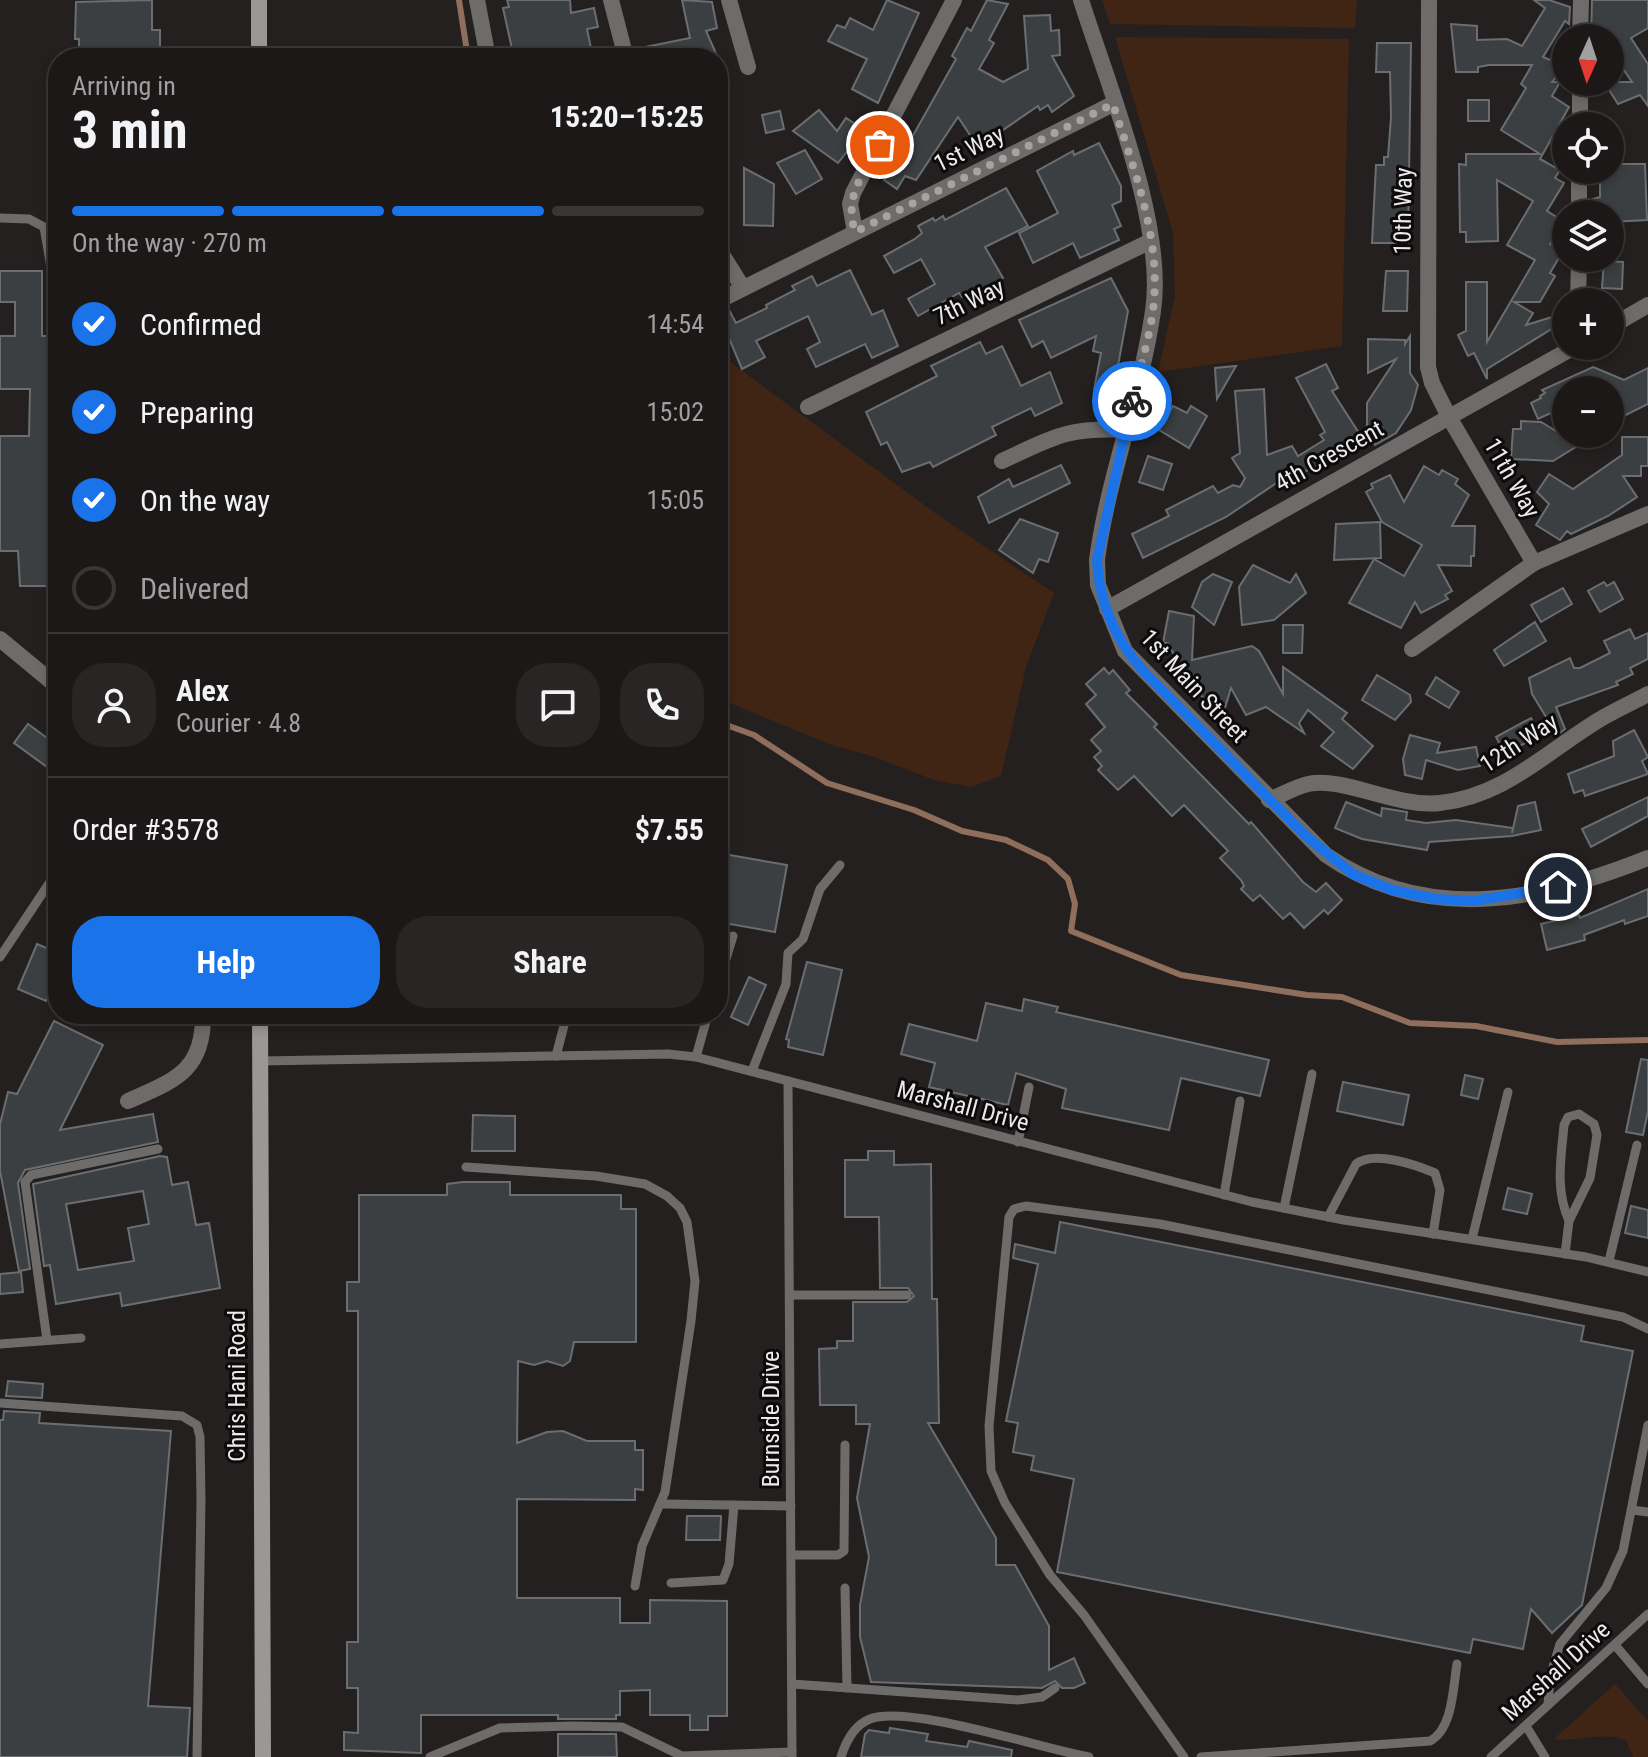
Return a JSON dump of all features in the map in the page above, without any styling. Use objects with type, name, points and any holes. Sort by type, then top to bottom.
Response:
[{"type":"main road","points":[[259,0],[259,48]]},
{"type":"main road","name":"Chris Hani Road","points":[[260,1024],[263,1757]]},
{"type":"street","points":[[477,0],[486,48]]},
{"type":"street","points":[[611,0],[623,48]]},
{"type":"street","points":[[729,0],[737,39],[748,67]]},
{"type":"street","points":[[855,232],[850,204],[853,193],[954,0]]},
{"type":"street","name":"1st Main Street","points":[[1081,0],[1144,202],[1151,241],[1153,311],[1097,560],[1098,585],[1125,651],[1326,855],[1353,874],[1392,890],[1436,899],[1516,896],[1558,887],[1648,858]]},
{"type":"street","name":"10th Way","points":[[1429,0],[1426,344],[1432,383],[1449,417]]},
{"type":"street","points":[[1580,24],[1581,0]]},
{"type":"street","name":"1st Way","points":[[728,296],[1113,104]]},
{"type":"street","name":"7th Way","points":[[808,407],[1151,241]]},
{"type":"street","points":[[728,264],[743,288]]},
{"type":"street","points":[[1624,319],[1648,305]]},
{"type":"street","name":"4th Crescent","points":[[1107,609],[1552,359]]},
{"type":"street","name":"11th Way","points":[[1449,417],[1534,563]]},
{"type":"street","points":[[1002,461],[1073,430],[1126,430]]},
{"type":"street","points":[[1412,649],[1534,563],[1648,514]]},
{"type":"street","points":[[0,639],[48,679]]},
{"type":"street","name":"12th Way","points":[[1269,800],[1309,784],[1325,783],[1408,803],[1438,803],[1480,796],[1517,778],[1595,722],[1648,694]]},
{"type":"street","points":[[128,1101],[179,1078],[196,1052],[201,1024]]},
{"type":"lane","points":[[0,218],[29,219],[44,227],[48,250]]},
{"type":"lane","points":[[752,1071],[786,984],[788,953],[803,939],[820,889],[840,865]]},
{"type":"lane","points":[[0,957],[48,885]]},
{"type":"lane","points":[[728,952],[733,936]]},
{"type":"lane","points":[[556,1056],[564,1024]]},
{"type":"lane","points":[[696,1057],[705,1024]]},
{"type":"lane","name":"Marshall Drive","points":[[260,1061],[696,1057],[1224,1195],[1328,1217],[1609,1261],[1648,1272]]},
{"type":"lane","points":[[1284,1208],[1312,1074]]},
{"type":"lane","name":"Burnside Drive","points":[[788,1081],[792,1295],[792,1754]]},
{"type":"lane","points":[[1018,1142],[1029,1087]]},
{"type":"lane","points":[[1472,1239],[1508,1092]]},
{"type":"lane","points":[[1224,1195],[1240,1101]]},
{"type":"lane","points":[[1565,1254],[1569,1221],[1586,1192],[1597,1135],[1594,1124],[1579,1114],[1568,1117],[1563,1136],[1560,1200],[1569,1221]]},
{"type":"lane","points":[[1609,1261],[1637,1145]]},
{"type":"lane","points":[[47,1340],[25,1182],[31,1175],[158,1149]]},
{"type":"lane","points":[[1328,1217],[1356,1164],[1363,1159],[1375,1158],[1435,1173],[1440,1190],[1433,1234]]},
{"type":"lane","points":[[466,1167],[596,1176],[645,1184],[680,1208],[687,1222],[695,1281],[662,1504],[642,1546],[635,1586]]},
{"type":"lane","points":[[1184,1757],[1084,1615],[1050,1575],[1005,1503],[991,1471],[989,1426],[1009,1217],[1014,1209],[1026,1206],[1160,1224],[1623,1317],[1648,1329]]},
{"type":"lane","points":[[792,1295],[907,1295]]},
{"type":"lane","points":[[0,1344],[81,1338]]},
{"type":"lane","points":[[0,1403],[182,1416],[197,1425],[201,1500],[197,1757]]},
{"type":"lane","points":[[1548,1705],[1550,1677],[1560,1644],[1615,1573],[1632,1510],[1648,1425]]},
{"type":"lane","points":[[791,1555],[844,1551],[845,1445]]},
{"type":"lane","points":[[662,1504],[791,1506]]},
{"type":"lane","points":[[671,1583],[723,1580],[729,1564],[734,1505]]},
{"type":"lane","points":[[1632,1510],[1648,1512]]},
{"type":"lane","points":[[845,1588],[847,1688]]},
{"type":"lane","name":"Marshall Drive","points":[[1491,1757],[1648,1614]]},
{"type":"lane","points":[[1615,1645],[1648,1684]]},
{"type":"lane","points":[[1201,1757],[1430,1741],[1439,1736],[1444,1726],[1457,1664]]},
{"type":"lane","points":[[792,1684],[1018,1700],[1042,1697],[1055,1688]]},
{"type":"lane","points":[[841,1757],[857,1727],[872,1718],[903,1717],[1008,1735],[1089,1757]]},
{"type":"lane","points":[[430,1757],[500,1728],[573,1726],[622,1727],[682,1756],[792,1754]]},
{"type":"lane","points":[[1526,1726],[1545,1757]]},
{"type":"shaded area","points":[[1102,0],[1357,0],[1355,28],[1110,24]]},
{"type":"shaded area","points":[[1115,37],[1349,39],[1342,346],[1158,372],[1175,296],[1173,233]]},
{"type":"shaded area","points":[[728,360],[938,515],[1054,593],[1026,667],[1001,776],[971,787],[934,780],[875,757],[831,745],[728,702]]},
{"type":"shaded area","points":[[1615,1684],[1648,1721],[1648,1757],[1633,1757],[1626,1740],[1617,1737],[1554,1739]]},
{"type":"building","points":[[152,0],[152,30],[160,30],[160,48],[79,48],[79,39],[75,39],[76,2]]},
{"type":"building","points":[[507,0],[570,0],[571,13],[594,8],[598,27],[587,29],[591,48],[512,48],[503,8],[509,7]]},
{"type":"building","points":[[682,0],[712,2],[717,28],[706,31],[714,48],[640,48],[690,38]]},
{"type":"building","points":[[887,0],[919,13],[878,103],[852,89],[867,59],[828,41],[837,25],[845,28],[850,18],[873,30]]},
{"type":"building","points":[[987,0],[1008,4],[989,40],[994,43],[979,69],[1003,82],[1028,69],[1024,16],[1050,15],[1051,31],[1059,30],[1060,55],[1052,56],[1074,96],[1052,112],[1048,105],[1040,110],[1038,106],[978,147],[958,117],[916,180],[905,176],[897,189],[884,180],[956,59],[952,56],[967,28],[971,31]]},
{"type":"building","points":[[1534,0],[1549,0],[1570,7],[1569,24],[1565,21],[1563,24],[1552,24],[1552,42],[1543,57],[1552,61],[1552,96],[1569,107],[1566,112],[1552,112],[1552,137],[1540,159],[1552,166],[1552,184],[1563,184],[1547,211],[1552,214],[1550,273],[1555,276],[1540,302],[1514,302],[1533,313],[1526,325],[1552,317],[1552,329],[1487,369],[1487,379],[1474,353],[1468,356],[1458,335],[1466,331],[1466,282],[1487,282],[1487,342],[1535,260],[1507,245],[1533,201],[1497,180],[1498,241],[1466,242],[1466,232],[1460,232],[1459,164],[1466,165],[1466,154],[1540,154],[1501,130],[1526,88],[1521,84],[1532,65],[1489,65],[1478,67],[1478,72],[1456,72],[1451,24],[1477,26],[1477,40],[1507,39],[1522,46],[1545,8]]},
{"type":"building","points":[[1592,0],[1648,0],[1648,28],[1631,38],[1648,64],[1648,106],[1640,95],[1618,104],[1613,96],[1624,96],[1624,82],[1632,82],[1624,70],[1624,24],[1591,24]]},
{"type":"building","points":[[1377,43],[1411,43],[1408,243],[1372,243],[1376,165],[1384,165],[1384,157],[1388,157],[1391,117],[1390,72],[1376,72]]},
{"type":"building","points":[[1468,100],[1489,100],[1489,121],[1468,121]]},
{"type":"building","points":[[819,110],[837,131],[846,118],[864,130],[838,163],[793,131]]},
{"type":"building","points":[[780,111],[784,129],[766,133],[762,115]]},
{"type":"building","points":[[1099,143],[1121,186],[1121,201],[1112,205],[1121,226],[1114,229],[1119,240],[1080,258],[1073,243],[1033,263],[1019,233],[1058,213],[1037,171],[1073,151],[1074,155]]},
{"type":"building","points":[[805,150],[822,179],[796,194],[777,163]]},
{"type":"building","points":[[1624,164],[1645,164],[1647,220],[1624,221],[1624,200],[1593,200],[1600,197],[1600,184],[1624,184]]},
{"type":"building","points":[[744,168],[774,184],[773,226],[744,225]]},
{"type":"building","points":[[1006,188],[1028,226],[985,247],[1003,278],[982,293],[979,287],[962,297],[959,293],[918,316],[908,299],[935,284],[921,259],[894,273],[884,256],[922,233],[918,226],[933,218],[935,221],[943,216],[945,220]]},
{"type":"building","points":[[850,270],[872,315],[883,310],[898,346],[872,358],[865,344],[816,367],[807,349],[820,342],[808,316],[756,341],[765,357],[742,369],[728,336],[728,308],[736,323],[767,308],[766,305],[795,290],[792,286],[812,276],[817,286]]},
{"type":"building","points":[[0,271],[42,271],[42,336],[48,336],[48,586],[20,586],[18,551],[0,551],[0,436],[29,436],[30,389],[0,389],[0,336],[15,336],[15,302],[0,302]]},
{"type":"building","points":[[1386,271],[1408,271],[1407,311],[1383,311]]},
{"type":"building","points":[[1603,272],[1623,272],[1622,288],[1602,288]]},
{"type":"building","points":[[1111,278],[1128,311],[1113,393],[1094,390],[1101,353],[1093,351],[1096,336],[1051,358],[1043,341],[1032,347],[1019,320]]},
{"type":"building","points":[[1410,336],[1410,373],[1418,385],[1411,410],[1396,433],[1375,445],[1372,440],[1367,444],[1367,403],[1396,359],[1368,373],[1368,339],[1405,340],[1405,344]]},
{"type":"building","points":[[980,342],[986,354],[1002,346],[1021,386],[1050,372],[1062,403],[1035,416],[1031,408],[992,427],[996,435],[933,467],[930,462],[902,472],[887,442],[881,445],[866,412],[937,376],[931,366]]},
{"type":"building","points":[[1326,364],[1338,388],[1332,391],[1366,444],[1333,464],[1329,459],[1280,485],[1278,482],[1226,517],[1143,558],[1132,534],[1169,516],[1166,510],[1213,486],[1218,493],[1233,485],[1240,487],[1245,478],[1232,458],[1240,453],[1235,391],[1264,389],[1267,455],[1292,446],[1298,456],[1324,440],[1320,435],[1325,432],[1296,378]]},
{"type":"building","points":[[1236,366],[1217,399],[1215,368]]},
{"type":"building","points":[[1593,367],[1614,376],[1573,376]]},
{"type":"building","points":[[1648,368],[1648,404],[1624,416],[1624,380]]},
{"type":"building","points":[[1552,385],[1552,412],[1538,419],[1531,403],[1541,398],[1545,393],[1542,390]]},
{"type":"building","points":[[1173,406],[1187,413],[1191,406],[1207,416],[1189,448],[1159,430]]},
{"type":"building","points":[[1521,421],[1541,422],[1552,429],[1552,448],[1574,448],[1553,461],[1511,459],[1513,429],[1521,429]]},
{"type":"building","points":[[1624,437],[1648,437],[1648,466],[1641,466],[1641,476],[1623,476],[1637,497],[1571,534],[1567,531],[1560,540],[1536,525],[1549,504],[1537,492],[1549,474],[1573,489],[1622,455]]},
{"type":"building","points":[[1148,456],[1172,464],[1163,490],[1139,482]]},
{"type":"building","points":[[1061,465],[1070,483],[989,523],[978,497],[1009,479],[1013,487]]},
{"type":"building","points":[[1424,466],[1439,475],[1442,470],[1458,479],[1455,484],[1469,495],[1452,526],[1475,526],[1474,556],[1471,556],[1471,566],[1438,565],[1452,591],[1445,595],[1448,599],[1421,613],[1415,602],[1401,628],[1349,603],[1374,559],[1404,576],[1422,545],[1382,522],[1366,492],[1373,488],[1371,484],[1390,475],[1404,502]]},
{"type":"building","points":[[1020,519],[1058,533],[1048,562],[1039,559],[1033,573],[999,550]]},
{"type":"building","points":[[1380,522],[1381,558],[1334,560],[1336,524]]},
{"type":"building","points":[[1253,565],[1290,583],[1296,574],[1306,593],[1274,620],[1242,625],[1239,587]]},
{"type":"building","points":[[1213,574],[1232,582],[1214,625],[1192,607],[1202,582]]},
{"type":"building","points":[[1604,582],[1607,586],[1614,582],[1623,599],[1600,612],[1588,591]]},
{"type":"building","points":[[1563,588],[1572,604],[1541,622],[1531,605]]},
{"type":"building","points":[[1169,611],[1194,616],[1192,660],[1252,646],[1259,651],[1283,694],[1283,667],[1347,713],[1342,719],[1373,746],[1353,769],[1321,746],[1334,732],[1308,710],[1299,723],[1304,733],[1266,707],[1246,715],[1231,688],[1224,711],[1208,702],[1191,686],[1191,689],[1168,643],[1163,643]]},
{"type":"building","points":[[1535,622],[1546,641],[1504,666],[1494,650]]},
{"type":"building","points":[[1283,625],[1303,625],[1302,653],[1283,653]]},
{"type":"building","points":[[1630,629],[1635,639],[1648,633],[1648,659],[1630,668],[1633,674],[1616,682],[1618,685],[1556,707],[1565,729],[1557,735],[1532,694],[1529,678],[1570,658],[1574,668],[1580,668],[1610,653],[1604,641]]},
{"type":"building","points":[[1104,668],[1109,674],[1113,670],[1130,690],[1126,693],[1157,724],[1154,727],[1249,824],[1251,822],[1303,882],[1316,892],[1326,883],[1342,900],[1328,914],[1324,910],[1304,928],[1290,913],[1283,919],[1260,895],[1253,901],[1241,889],[1244,886],[1241,880],[1220,858],[1228,851],[1184,805],[1172,816],[1134,776],[1118,790],[1098,770],[1102,766],[1094,757],[1101,751],[1091,740],[1105,727],[1086,704],[1096,695],[1086,684]]},
{"type":"building","points":[[1377,675],[1410,695],[1411,702],[1395,720],[1362,700]]},
{"type":"building","points":[[1436,677],[1459,692],[1449,708],[1426,694]]},
{"type":"building","points":[[1531,718],[1540,735],[1505,754],[1496,737]]},
{"type":"building","points":[[28,724],[48,739],[48,768],[14,743]]},
{"type":"building","points":[[1634,730],[1648,757],[1642,761],[1648,774],[1585,796],[1583,790],[1574,793],[1568,774],[1614,756],[1613,741]]},
{"type":"building","points":[[1410,735],[1440,743],[1437,753],[1476,747],[1480,766],[1458,770],[1426,760],[1422,779],[1405,775],[1403,759]]},
{"type":"building","points":[[1648,797],[1648,816],[1591,847],[1582,829]]},
{"type":"building","points":[[1346,802],[1381,816],[1382,808],[1407,812],[1406,820],[1426,823],[1456,820],[1513,828],[1512,833],[1518,806],[1535,802],[1541,830],[1512,836],[1429,842],[1427,850],[1362,839],[1335,828]]},
{"type":"building","points":[[728,855],[787,865],[775,932],[728,924]]},
{"type":"building","points":[[1648,889],[1648,916],[1625,924],[1624,920],[1584,935],[1585,940],[1547,950],[1541,924],[1579,915],[1580,918]]},
{"type":"building","points":[[37,944],[48,949],[46,1001],[18,989]]},
{"type":"building","points":[[807,962],[842,970],[823,1055],[788,1047],[789,1040],[786,1039]]},
{"type":"building","points":[[749,977],[766,985],[748,1025],[731,1017]]},
{"type":"building","points":[[1024,999],[1058,1007],[1056,1012],[1269,1060],[1260,1096],[1181,1078],[1169,1130],[1062,1108],[1066,1089],[1016,1073],[1008,1105],[929,1087],[935,1063],[901,1054],[909,1024],[977,1041],[986,1003],[1022,1011]]},
{"type":"building","points":[[52,1024],[60,1024],[103,1045],[60,1130],[153,1114],[158,1142],[25,1170],[18,1183],[30,1269],[19,1271],[0,1171],[0,1124],[8,1092],[17,1094]]},
{"type":"building","points":[[1641,1059],[1648,1060],[1648,1111],[1643,1135],[1626,1132]]},
{"type":"building","points":[[1465,1075],[1483,1079],[1478,1099],[1461,1095]]},
{"type":"building","points":[[1343,1082],[1409,1095],[1403,1125],[1337,1111]]},
{"type":"building","points":[[473,1115],[515,1116],[515,1151],[472,1151]]},
{"type":"building","points":[[868,1151],[894,1151],[894,1165],[931,1164],[932,1299],[937,1299],[939,1423],[928,1423],[996,1538],[996,1565],[1015,1565],[1049,1626],[1049,1670],[1074,1658],[1085,1683],[1074,1688],[1062,1688],[1055,1681],[1042,1688],[871,1682],[860,1637],[860,1605],[869,1557],[857,1498],[870,1424],[856,1424],[856,1405],[820,1405],[819,1349],[837,1348],[837,1341],[853,1341],[853,1302],[907,1302],[914,1296],[908,1288],[880,1288],[879,1217],[845,1217],[845,1160],[868,1160]]},
{"type":"building","points":[[167,1157],[172,1185],[188,1182],[196,1225],[209,1223],[220,1288],[122,1306],[120,1293],[56,1304],[50,1265],[44,1266],[33,1184]],"holes":[[[143,1191],[149,1224],[128,1228],[134,1261],[78,1270],[66,1204]]]},
{"type":"building","points":[[510,1182],[510,1195],[621,1195],[621,1209],[636,1209],[636,1342],[574,1342],[570,1361],[563,1366],[547,1361],[534,1365],[518,1361],[517,1443],[547,1432],[563,1431],[587,1441],[635,1441],[635,1450],[643,1450],[643,1490],[635,1489],[635,1500],[517,1499],[517,1598],[620,1598],[620,1623],[650,1623],[650,1600],[727,1601],[727,1716],[708,1716],[708,1730],[690,1730],[690,1715],[650,1715],[650,1690],[620,1691],[620,1715],[616,1715],[616,1719],[558,1719],[558,1715],[421,1715],[421,1753],[344,1750],[344,1732],[358,1733],[358,1688],[347,1688],[347,1642],[358,1642],[358,1311],[347,1311],[347,1282],[359,1282],[359,1195],[447,1195],[447,1184]]},
{"type":"building","points":[[1508,1188],[1532,1194],[1527,1214],[1503,1209]]},
{"type":"building","points":[[1631,1206],[1648,1210],[1648,1238],[1625,1233]]},
{"type":"building","points":[[1060,1222],[1584,1326],[1581,1341],[1633,1351],[1582,1605],[1552,1633],[1531,1609],[1523,1649],[1473,1639],[1470,1653],[1057,1572],[1074,1479],[1031,1470],[1034,1456],[1013,1452],[1018,1423],[1006,1421],[1038,1264],[1013,1258],[1015,1244],[1055,1253]]},
{"type":"building","points":[[21,1272],[23,1292],[0,1294],[0,1274]]},
{"type":"building","points":[[8,1381],[43,1384],[42,1398],[6,1396]]},
{"type":"building","points":[[4,1411],[40,1413],[39,1423],[171,1431],[148,1706],[190,1708],[187,1757],[0,1757],[0,1420],[3,1420]]},
{"type":"building","points":[[687,1516],[721,1516],[720,1540],[686,1540]]},
{"type":"building","points":[[890,1728],[928,1734],[926,1741],[967,1747],[969,1741],[1012,1750],[1011,1757],[861,1757],[865,1734],[869,1730],[889,1733]]},
{"type":"building","points":[[558,1734],[616,1734],[617,1757],[558,1757]]},
{"type":"waterway","points":[[459,0],[466,48]]},
{"type":"waterway","points":[[728,726],[754,735],[827,783],[914,810],[962,831],[1006,840],[1048,860],[1068,879],[1075,904],[1071,931],[1181,975],[1307,995],[1342,997],[1410,1023],[1476,1026],[1557,1042],[1648,1040]]},
{"type":"way so far","points":[[880,145],[853,193],[850,204],[855,232],[1113,104],[1144,202],[1154,267],[1153,311],[1132,401]]},
{"type":"route","points":[[1132,401],[1097,560],[1098,585],[1125,651],[1269,800],[1326,855],[1353,874],[1392,890],[1436,899],[1473,901],[1558,887]]}]
